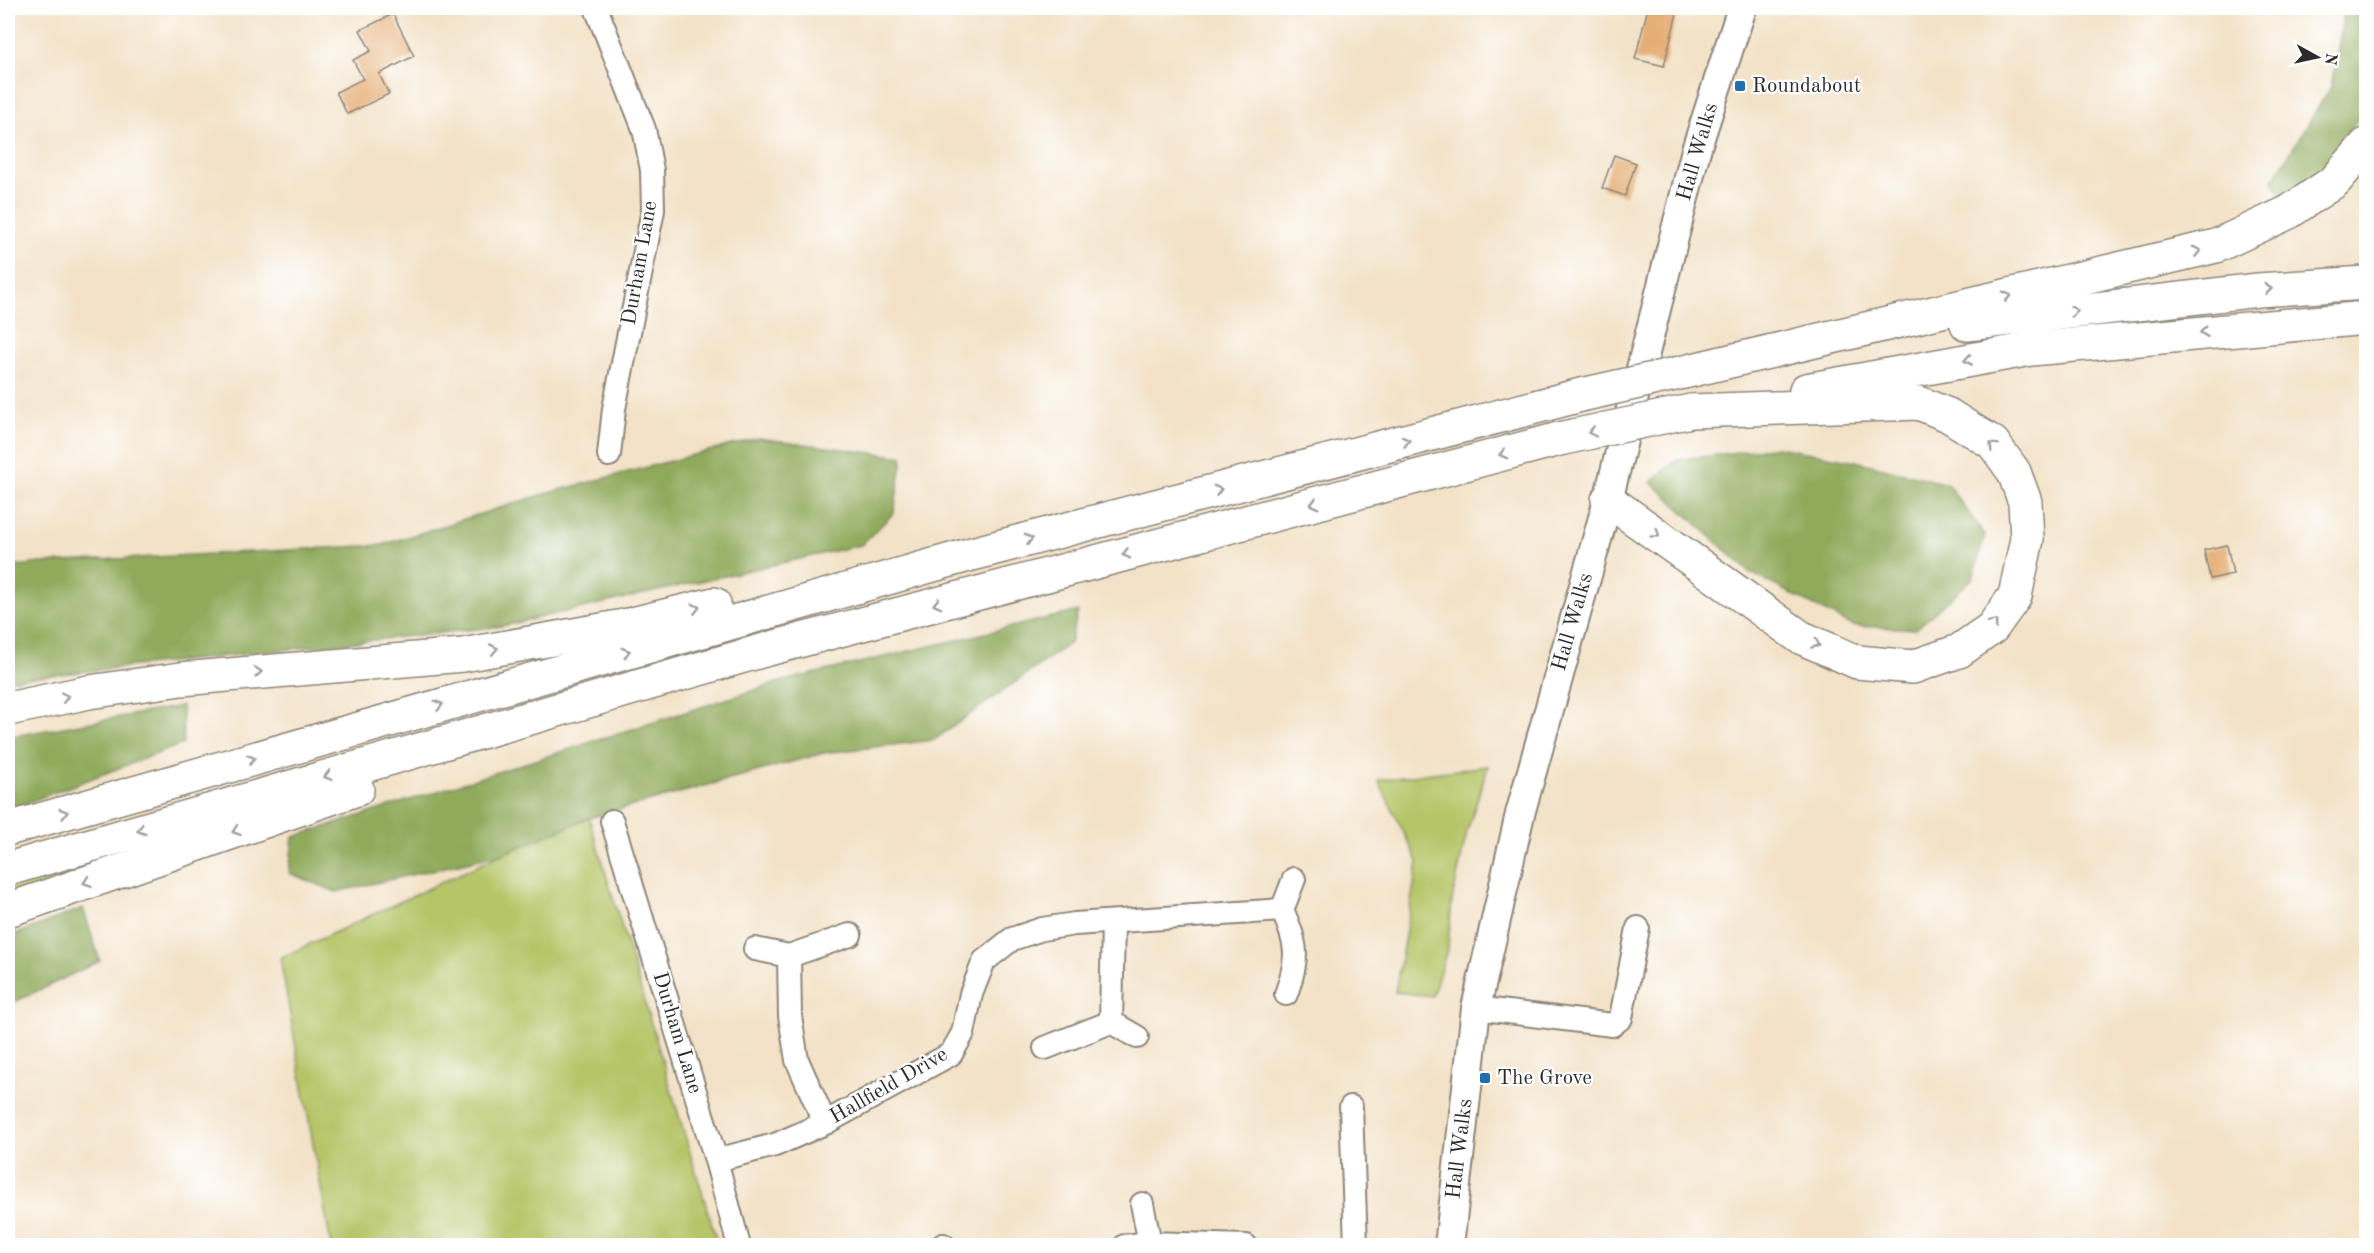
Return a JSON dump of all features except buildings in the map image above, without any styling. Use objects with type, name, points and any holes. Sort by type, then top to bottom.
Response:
[{"type":"highway","points":[[8,829],[972,554],[1581,395],[2216,246],[2289,212],[2335,181],[2367,145]]},
{"type":"highway","points":[[1684,372],[1952,326],[2258,290],[2367,283]]},
{"type":"highway","points":[[8,869],[768,649],[1559,439],[1691,411],[2031,349],[2367,318]]},
{"type":"highway","points":[[1608,500],[1800,637],[1857,662],[1913,667],[1959,651],[1992,628],[2015,596],[2027,539],[2025,502],[2014,472],[1993,444],[1948,415],[1919,403],[1691,411]]},
{"type":"highway","points":[[8,709],[88,692],[181,679],[463,655],[624,626],[737,598],[972,554]]},
{"type":"highway","points":[[8,910],[768,649]]},
{"type":"main road","name":"Hall Walks","points":[[1449,1245],[1476,1008],[1522,803],[1608,500],[1696,150],[1742,8]]},
{"type":"street","name":"Durham Lane","points":[[596,8],[644,129],[652,170],[653,210],[614,409],[609,455]]},
{"type":"street","name":"Durham Lane","points":[[612,821],[716,1160],[739,1245]]},
{"type":"street","points":[[1286,994],[1295,970],[1294,937],[1282,910],[1294,879]]},
{"type":"street","name":"Hallfield Drive","points":[[716,1160],[774,1145],[825,1123],[951,1054],[969,1018],[971,994],[984,962],[1012,939],[1042,929],[1282,910]]},
{"type":"street","points":[[1112,1022],[1113,922]]},
{"type":"street","points":[[1476,1008],[1612,1025],[1621,1018],[1638,928]]},
{"type":"street","points":[[755,949],[789,956],[850,935]]},
{"type":"street","points":[[789,956],[790,1016],[797,1060],[825,1123]]},
{"type":"street","points":[[1112,1022],[1137,1037]]},
{"type":"street","points":[[1045,1048],[1112,1022]]},
{"type":"street","points":[[1351,1107],[1356,1245]]},
{"type":"street","points":[[1142,1204],[1150,1243]]},
{"type":"street","points":[[1125,1245],[1150,1243],[1246,1245]]},
{"type":"green space","points":[[2345,8],[2366,8],[2366,107],[2320,173],[2282,197],[2273,180],[2331,87]]},
{"type":"green space","points":[[758,438],[903,457],[894,513],[861,545],[503,626],[8,680],[8,567],[41,563],[382,545],[544,494]]},
{"type":"green space","points":[[1777,447],[1851,460],[1947,484],[1985,535],[1973,578],[1916,629],[1853,626],[1749,572],[1651,482],[1677,460]]},
{"type":"green space","points":[[1078,611],[1070,643],[934,740],[824,753],[589,818],[502,854],[336,892],[289,873],[293,837],[783,681]]},
{"type":"green space","points":[[182,706],[183,744],[8,810],[8,737]]},
{"type":"green space","points":[[1488,766],[1467,831],[1452,900],[1448,947],[1432,996],[1395,992],[1418,862],[1378,780]]},
{"type":"green space","points":[[589,818],[718,1245],[331,1245],[280,958],[502,854]]},
{"type":"green space","points":[[126,849],[127,856],[8,900],[8,885]]},
{"type":"green space","points":[[83,908],[100,961],[8,1005],[8,937]]},
{"type":"place","name":"Roundabout","points":[[1740,86]]},
{"type":"place","name":"The Grove","points":[[1485,1078]]}]
